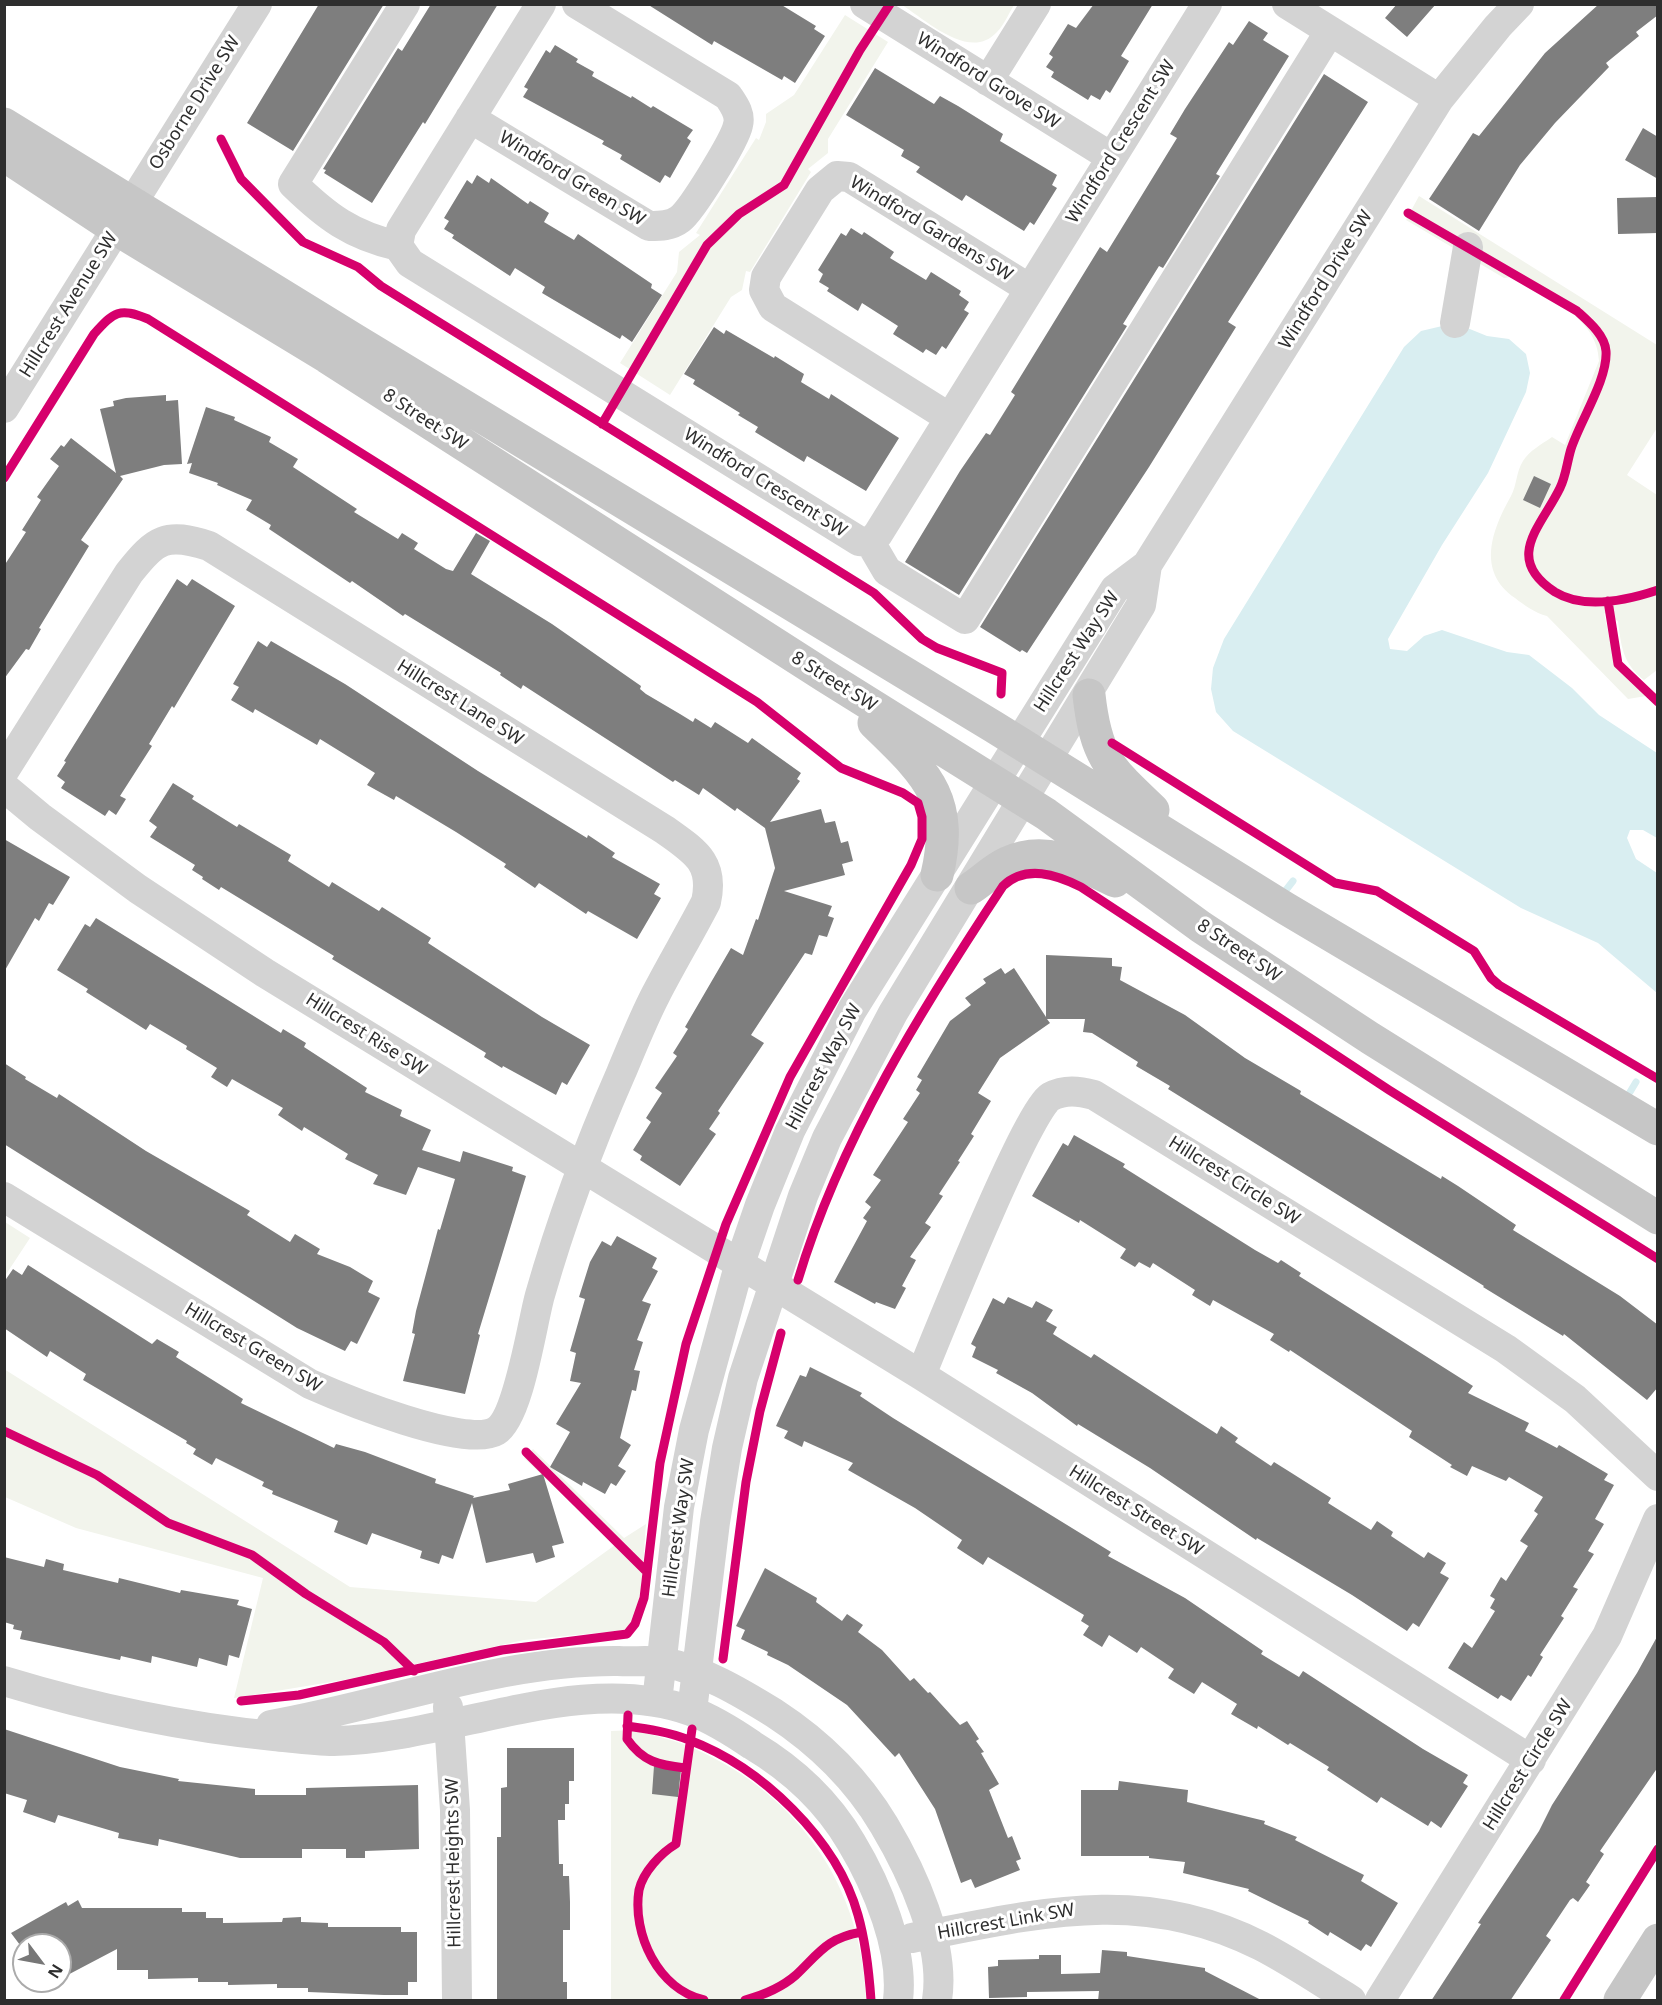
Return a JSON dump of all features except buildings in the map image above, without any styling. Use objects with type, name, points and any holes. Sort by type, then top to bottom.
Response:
[{"type":"main road","name":"8 Street SW","points":[[4,124],[355,340],[1020,742],[1209,862],[1658,1129]]},
{"type":"main road","name":"8 Street SW","points":[[4,155],[116,229],[327,357],[825,676],[995,782],[1201,927],[1370,1038],[1658,1218]]},
{"type":"main road","points":[[825,676],[905,753],[935,795],[944,829],[937,874]]},
{"type":"main road","points":[[1089,694],[1098,745],[1107,764],[1209,862]]},
{"type":"main road","points":[[971,888],[1006,863],[1034,855],[1056,856],[1128,887],[1201,927]]},
{"type":"main road","points":[[1554,1154],[1658,1193]]},
{"type":"main road","points":[[1620,2001],[1658,1940]]},
{"type":"street","name":"Osborne Drive SW","points":[[134,202],[257,4]]},
{"type":"street","points":[[405,4],[293,184],[322,212],[357,234],[366,239],[398,246],[400,230],[541,4]]},
{"type":"street","name":"Windford Green SW","points":[[470,118],[649,226],[671,224],[688,211],[733,138],[739,124],[737,110],[728,96],[577,4]]},
{"type":"street","name":"Windford Grove SW","points":[[865,4],[1111,157]]},
{"type":"street","points":[[988,81],[1036,4]]},
{"type":"street","name":"Windford Crescent SW","points":[[398,246],[410,263],[858,541],[870,542],[878,534],[1207,4]]},
{"type":"street","points":[[1287,4],[1439,99]]},
{"type":"street","name":"Windford Drive SW","points":[[1147,565],[1439,99],[1498,26],[1519,4]]},
{"type":"street","points":[[870,542],[887,571],[965,619],[1330,31]]},
{"type":"street","name":"Windford Gardens SW","points":[[950,418],[773,307],[764,290],[766,277],[820,190],[837,176],[849,177],[1030,289]]},
{"type":"street","name":"Hillcrest Avenue SW","points":[[4,408],[134,202]]},
{"type":"street","points":[[1455,323],[1468,247]]},
{"type":"street","name":"Hillcrest Lane SW","points":[[4,771],[129,573],[149,548],[166,540],[187,538],[209,546],[665,830],[693,850],[707,869],[710,886],[706,902],[655,995],[580,1167]]},
{"type":"street","name":"Hillcrest Way SW","points":[[692,1711],[727,1448],[743,1378],[803,1196],[827,1138],[893,1013],[1049,760],[1141,605],[1147,565]]},
{"type":"street","name":"Hillcrest Way SW","points":[[657,1702],[680,1507],[694,1430],[739,1266],[790,1131],[852,1010],[1115,589],[1147,565]]},
{"type":"street","name":"Hillcrest Rise SW","points":[[4,787],[40,817],[138,889],[275,979],[739,1266]]},
{"type":"street","name":"Hillcrest Circle SW","points":[[921,1375],[982,1230],[1036,1115],[1049,1098],[1075,1090],[1094,1095],[1506,1349],[1575,1400],[1658,1476]]},
{"type":"street","name":"Hillcrest Green SW","points":[[4,1197],[310,1384],[356,1404],[460,1435],[484,1435],[497,1431],[510,1417],[544,1281],[580,1167]]},
{"type":"street","name":"Hillcrest Street SW","points":[[739,1266],[921,1375],[1531,1760]]},
{"type":"street","name":"Hillcrest Circle SW","points":[[1380,2001],[1607,1636],[1658,1519]]},
{"type":"street","points":[[229,1732],[320,1717],[540,1666],[596,1661],[662,1662],[697,1671],[753,1700],[796,1728],[829,1754],[854,1781],[899,1850],[931,1934],[938,1994]]},
{"type":"street","points":[[4,1681],[93,1706],[229,1732],[333,1741],[417,1733],[572,1700],[657,1702],[692,1711],[728,1729],[781,1762],[814,1793],[840,1824],[870,1875],[881,1903],[891,1942],[899,1994]]},
{"type":"street","name":"Hillcrest Heights SW","points":[[446,1686],[454,1810],[457,2001]]},
{"type":"street","name":"Hillcrest Link SW","points":[[891,1942],[1074,1909],[1127,1909],[1180,1916],[1261,1946],[1351,2001]]},
{"type":"shaded area","points":[[902,5],[1014,5],[997,32],[986,40],[974,43],[961,41],[948,35]]},
{"type":"shaded area","points":[[845,15],[888,42],[828,139],[828,153],[808,169],[811,172],[750,272],[746,271],[742,290],[731,297],[670,395],[620,363],[677,272],[679,252],[700,235],[696,233],[756,138],[759,140],[766,122],[766,114],[794,95]]},
{"type":"shaded area","points":[[1419,196],[1657,345],[1657,428],[1627,475],[1657,495],[1657,670],[1644,680],[1627,661],[1618,621],[1604,613],[1616,668],[1646,696],[1628,699],[1547,616],[1526,606],[1503,587],[1495,575],[1492,563],[1491,550],[1498,522],[1513,492],[1521,465],[1529,454],[1552,437],[1565,445],[1599,361],[1596,345],[1589,332],[1567,309],[1511,277],[1504,278],[1406,220]]},
{"type":"shaded area","points":[[1455,323],[1487,336],[1509,339],[1526,354],[1530,373],[1526,392],[1488,473],[1442,545],[1388,639],[1390,649],[1407,651],[1424,636],[1442,630],[1507,652],[1529,655],[1572,688],[1599,715],[1657,753],[1657,838],[1643,830],[1630,830],[1627,838],[1636,859],[1657,873],[1657,993],[1598,943],[1521,908],[1233,731],[1216,712],[1211,689],[1213,668],[1224,639],[1404,347],[1421,331]]},
{"type":"shaded area","points":[[5,1222],[30,1238],[5,1276]]},
{"type":"shaded area","points":[[4,1369],[350,1587],[536,1602],[615,1545],[524,1458],[533,1449],[624,1538],[646,1524],[641,1589],[636,1613],[629,1626],[619,1631],[524,1640],[349,1679],[234,1698],[263,1578],[76,1528],[5,1497]]},
{"type":"shaded area","points":[[634,1730],[688,1746],[732,1768],[765,1792],[794,1819],[818,1849],[838,1883],[852,1920],[862,1959],[866,2000],[611,2000],[611,1731]]},
{"type":"waterway","points":[[1286,890],[1293,881]]},
{"type":"waterway","points":[[1630,1092],[1636,1082]]},
{"type":"cycle path","points":[[602,424],[707,245],[739,214],[784,185],[860,50],[890,4]]},
{"type":"cycle path","points":[[221,139],[241,179],[303,242],[358,267],[381,286],[874,593],[922,639],[937,648],[1002,673],[1001,694]]},
{"type":"cycle path","points":[[1408,213],[1577,311],[1603,339],[1606,351],[1603,374],[1575,438],[1562,483],[1531,542],[1529,554],[1531,567],[1540,579],[1555,592],[1579,601],[1606,602],[1658,590]]},
{"type":"cycle path","points":[[4,478],[94,334],[112,316],[123,313],[138,315],[148,319],[757,702],[841,768],[903,793],[918,803],[922,817],[922,839],[911,865],[790,1077],[726,1224],[686,1344],[660,1463],[644,1598],[635,1624],[627,1634],[502,1650],[299,1695],[241,1701]]},
{"type":"cycle path","points":[[1608,601],[1618,664],[1658,702]]},
{"type":"cycle path","points":[[1112,743],[1335,883],[1377,891],[1474,951],[1491,978],[1499,985],[1658,1079]]},
{"type":"cycle path","points":[[798,1280],[836,1176],[860,1125],[914,1027],[1003,886],[1012,879],[1031,873],[1052,876],[1081,887],[1389,1090],[1658,1259]]},
{"type":"cycle path","points":[[723,1659],[746,1482],[760,1411],[781,1333]]},
{"type":"cycle path","points":[[4,1431],[97,1475],[168,1523],[252,1555],[306,1594],[384,1642],[414,1671]]},
{"type":"cycle path","points":[[526,1452],[647,1572]]},
{"type":"cycle path","points":[[628,1715],[627,1739],[639,1753],[659,1764],[685,1768]]},
{"type":"cycle path","points":[[627,1726],[674,1735],[716,1752],[769,1787],[793,1809],[833,1859],[848,1887],[863,1936],[871,2000]]},
{"type":"cycle path","points":[[692,1729],[676,1844],[664,1852],[644,1876],[639,1890],[638,1907],[644,1941],[661,1972],[688,1994],[704,2000]]},
{"type":"cycle path","points":[[1564,2000],[1658,1849]]},
{"type":"cycle path","points":[[745,2000],[784,1984],[832,1942],[862,1932]]}]
